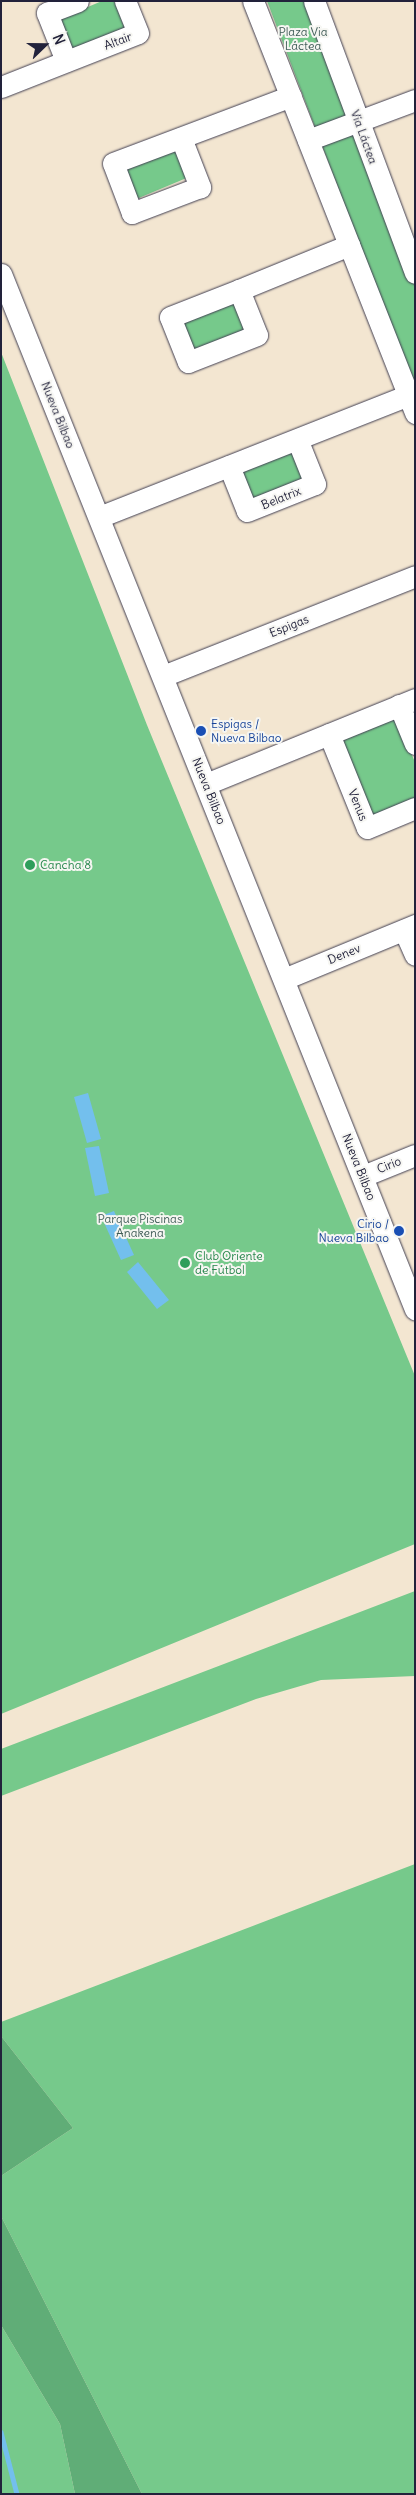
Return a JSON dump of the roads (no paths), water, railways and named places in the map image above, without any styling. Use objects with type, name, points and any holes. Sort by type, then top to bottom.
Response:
[{"type":"street","points":[[66,61],[47,13],[78,1]]},
{"type":"street","name":"Altair","points":[[1,87],[138,33],[125,1]]},
{"type":"street","points":[[99,518],[297,439],[411,404],[253,1]]},
{"type":"street","name":"Vía Láctea","points":[[314,1],[415,272]]},
{"type":"street","points":[[181,138],[291,96]]},
{"type":"street","points":[[308,140],[415,100]]},
{"type":"street","points":[[238,290],[349,245]]},
{"type":"street","name":"Nueva Bilbao","points":[[1,274],[415,1309]]},
{"type":"street","name":"Belatrix","points":[[229,466],[247,511],[290,494],[315,484],[297,439]]},
{"type":"street","name":"Espigas","points":[[163,676],[415,576]]},
{"type":"street","points":[[206,784],[407,702],[415,744]]},
{"type":"street","name":"Venus","points":[[329,734],[367,828],[415,808]]},
{"type":"street","name":"Denev","points":[[284,979],[410,928],[415,955]]},
{"type":"street","name":"Cirio","points":[[363,1176],[415,1155]]},
{"type":"water","points":[[88,1093],[101,1139],[87,1143],[74,1097]]},
{"type":"water","points":[[99,1146],[109,1193],[95,1196],[85,1148]]},
{"type":"water","points":[[114,1211],[134,1255],[121,1260],[101,1216]]},
{"type":"water","points":[[138,1262],[169,1300],[157,1309],[127,1272]]},
{"type":"waterway","points":[[1,2432],[17,2494]]},
{"type":"place","name":"Espigas / Nueva Bilbao","points":[[201,731]]},
{"type":"place","name":"Cancha 8","points":[[30,865]]},
{"type":"place","name":"Cirio / Nueva Bilbao","points":[[399,1231]]},
{"type":"place","name":"Club Oriente de Fútbol","points":[[185,1263]]},
{"type":"park label","name":"Plaza Via Láctea","points":[[303,39]]},
{"type":"park label","name":"Parque Piscinas Anakena","points":[[140,1226]]}]
